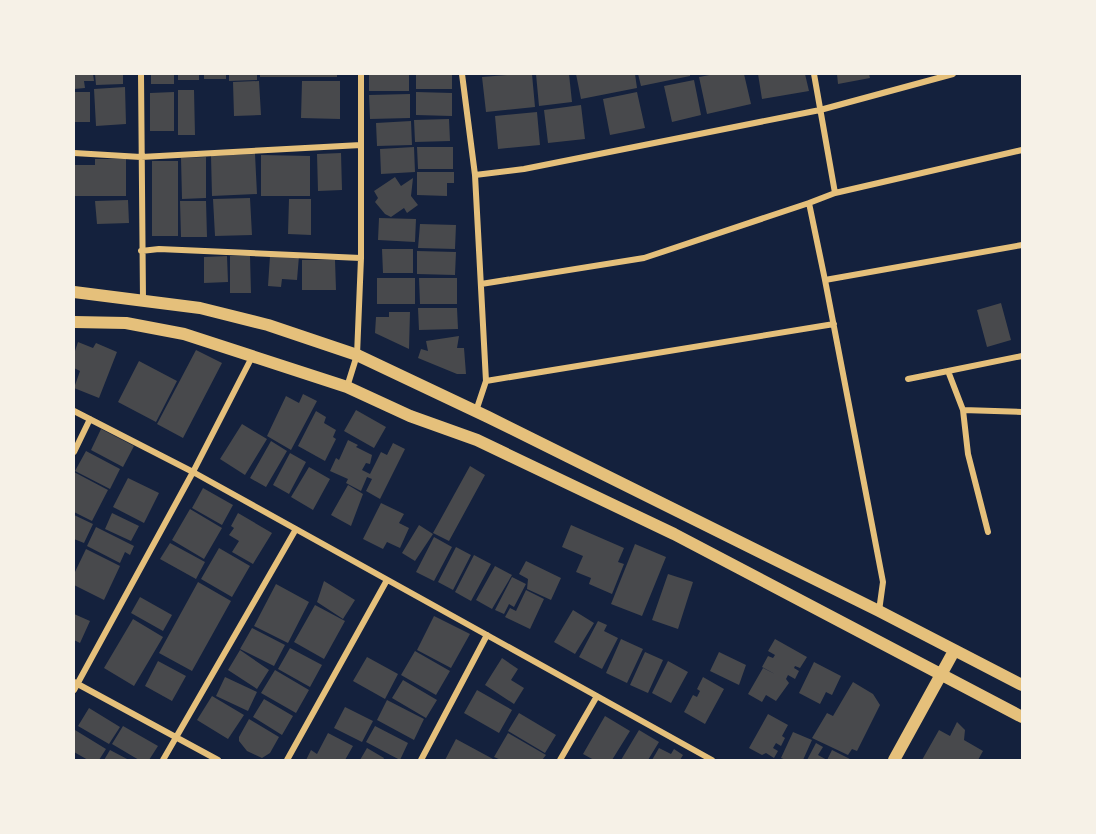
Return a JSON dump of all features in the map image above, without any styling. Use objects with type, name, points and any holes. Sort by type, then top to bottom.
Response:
[{"type":"main road","points":[[74,292],[200,308],[268,325],[357,355],[476,411],[1023,685]]},
{"type":"main road","points":[[74,322],[126,323],[184,334],[347,387],[410,416],[477,440],[674,534],[1023,717]]},
{"type":"main road","points":[[894,760],[954,651]]},
{"type":"street","points":[[141,74],[143,301]]},
{"type":"street","points":[[347,387],[357,355],[361,258],[361,74]]},
{"type":"street","points":[[462,74],[475,175],[486,381],[476,411]]},
{"type":"street","points":[[814,74],[835,193]]},
{"type":"street","points":[[475,175],[524,169],[820,110],[953,74]]},
{"type":"street","points":[[74,153],[141,157],[361,145]]},
{"type":"street","points":[[481,284],[644,258],[835,193],[1023,150]]},
{"type":"street","points":[[809,203],[883,582],[879,611]]},
{"type":"street","points":[[825,280],[1023,245]]},
{"type":"street","points":[[141,251],[159,249],[361,258]]},
{"type":"street","points":[[486,381],[834,324]]},
{"type":"street","points":[[908,379],[1023,356]]},
{"type":"street","points":[[218,760],[75,685],[193,472],[252,357]]},
{"type":"street","points":[[948,371],[963,410],[968,454],[988,532]]},
{"type":"street","points":[[963,410],[1023,412]]},
{"type":"street","points":[[74,411],[193,472],[712,760]]},
{"type":"street","points":[[74,452],[90,419]]},
{"type":"street","points":[[163,760],[296,529]]},
{"type":"street","points":[[287,760],[387,580]]},
{"type":"street","points":[[421,760],[487,635]]},
{"type":"street","points":[[560,760],[597,696]]},
{"type":"building","points":[[74,74],[93,74],[94,81],[84,81],[85,88],[74,89]]},
{"type":"building","points":[[95,74],[123,74],[123,84],[96,85]]},
{"type":"building","points":[[151,74],[174,74],[174,84],[151,84]]},
{"type":"building","points":[[178,74],[199,74],[199,80],[178,80]]},
{"type":"building","points":[[204,74],[226,74],[226,79],[204,79]]},
{"type":"building","points":[[229,74],[257,74],[257,80],[229,81]]},
{"type":"building","points":[[260,74],[337,74],[337,77],[260,77]]},
{"type":"building","points":[[369,74],[409,74],[409,91],[369,91]]},
{"type":"building","points":[[416,74],[452,74],[452,89],[416,89]]},
{"type":"building","points":[[532,74],[535,107],[486,112],[482,77]]},
{"type":"building","points":[[536,74],[569,74],[572,102],[539,106]]},
{"type":"building","points":[[576,74],[635,74],[637,88],[581,99]]},
{"type":"building","points":[[638,74],[690,74],[690,76],[641,86]]},
{"type":"building","points":[[715,74],[744,74],[751,104],[707,114],[699,77]]},
{"type":"building","points":[[758,74],[805,74],[809,91],[762,99]]},
{"type":"building","points":[[837,74],[869,74],[870,78],[838,84]]},
{"type":"building","points":[[694,80],[701,115],[672,122],[664,86]]},
{"type":"building","points":[[259,81],[261,115],[234,116],[233,82]]},
{"type":"building","points":[[302,81],[340,81],[340,119],[301,118]]},
{"type":"building","points":[[125,87],[126,124],[96,126],[94,89]]},
{"type":"building","points":[[178,90],[194,90],[195,135],[178,135]]},
{"type":"building","points":[[74,92],[90,92],[90,122],[74,122]]},
{"type":"building","points":[[174,92],[174,131],[150,131],[150,93]]},
{"type":"building","points":[[416,92],[452,93],[452,116],[416,115]]},
{"type":"building","points":[[637,92],[645,128],[610,135],[603,99]]},
{"type":"building","points":[[410,94],[410,118],[370,119],[369,95]]},
{"type":"building","points":[[581,105],[585,139],[548,143],[544,110]]},
{"type":"building","points":[[537,112],[540,145],[498,149],[495,116]]},
{"type":"building","points":[[449,119],[450,141],[415,142],[414,120]]},
{"type":"building","points":[[411,121],[412,145],[377,146],[376,123]]},
{"type":"building","points":[[414,147],[415,172],[381,174],[380,149]]},
{"type":"building","points":[[417,147],[453,147],[453,169],[418,169]]},
{"type":"building","points":[[341,153],[342,190],[318,191],[317,154]]},
{"type":"building","points":[[255,154],[257,194],[212,196],[211,156]]},
{"type":"building","points":[[261,155],[310,156],[310,196],[261,196]]},
{"type":"building","points":[[206,157],[206,198],[182,199],[181,158]]},
{"type":"building","points":[[95,159],[126,159],[126,196],[74,196],[74,165],[95,165]]},
{"type":"building","points":[[152,161],[178,161],[178,236],[152,236]]},
{"type":"building","points":[[417,172],[454,172],[454,183],[447,183],[447,196],[417,195]]},
{"type":"building","points":[[395,177],[401,186],[413,178],[411,196],[418,205],[407,213],[404,208],[391,217],[385,214],[375,202],[378,198],[374,191]]},
{"type":"building","points":[[250,198],[252,235],[215,236],[213,199]]},
{"type":"building","points":[[289,199],[311,199],[311,235],[288,234]]},
{"type":"building","points":[[128,200],[129,223],[97,224],[95,201]]},
{"type":"building","points":[[180,201],[206,201],[207,237],[181,237]]},
{"type":"building","points":[[379,218],[416,219],[415,242],[378,240]]},
{"type":"building","points":[[420,224],[456,225],[455,249],[418,248]]},
{"type":"building","points":[[382,249],[413,249],[413,273],[383,273]]},
{"type":"building","points":[[417,251],[456,252],[455,275],[417,274]]},
{"type":"building","points":[[227,256],[228,282],[204,283],[204,257]]},
{"type":"building","points":[[230,256],[250,256],[251,293],[230,293]]},
{"type":"building","points":[[270,256],[299,256],[297,280],[282,279],[281,287],[268,286]]},
{"type":"building","points":[[302,260],[335,260],[336,290],[302,290]]},
{"type":"building","points":[[377,278],[415,278],[415,304],[377,304]]},
{"type":"building","points":[[419,278],[457,278],[457,304],[420,304]]},
{"type":"building","points":[[1001,303],[1011,340],[987,347],[977,310]]},
{"type":"building","points":[[418,308],[457,308],[458,329],[419,330]]},
{"type":"building","points":[[389,312],[410,312],[409,349],[375,333],[376,317],[389,317]]},
{"type":"building","points":[[459,336],[457,348],[464,348],[466,374],[457,374],[418,358],[421,349],[428,351],[426,341]]},
{"type":"building","points":[[78,342],[93,348],[96,343],[117,352],[99,398],[74,388],[80,371],[74,368],[74,354]]},
{"type":"building","points":[[196,350],[222,363],[183,438],[157,424]]},
{"type":"building","points":[[139,361],[177,381],[156,422],[118,402]]},
{"type":"building","points":[[303,394],[317,401],[291,450],[267,436],[286,396],[299,403]]},
{"type":"building","points":[[356,410],[386,427],[374,448],[344,431]]},
{"type":"building","points":[[316,411],[326,417],[324,423],[336,430],[333,437],[336,439],[325,461],[298,446]]},
{"type":"building","points":[[242,424],[267,439],[245,475],[220,459]]},
{"type":"building","points":[[101,429],[134,446],[123,467],[91,450]]},
{"type":"building","points":[[348,440],[372,455],[370,464],[366,463],[362,470],[370,474],[381,452],[387,455],[393,443],[405,449],[380,499],[366,491],[372,479],[367,477],[361,491],[346,483],[348,479],[330,471],[336,458],[339,460]]},
{"type":"building","points":[[271,441],[287,451],[266,487],[250,478]]},
{"type":"building","points":[[86,451],[120,469],[110,489],[75,471]]},
{"type":"building","points":[[290,453],[306,462],[289,494],[273,485]]},
{"type":"building","points":[[470,466],[485,475],[449,541],[433,533]]},
{"type":"building","points":[[309,467],[330,479],[313,510],[291,497]]},
{"type":"building","points":[[74,472],[108,490],[92,521],[74,512]]},
{"type":"building","points":[[128,478],[159,493],[144,523],[113,507]]},
{"type":"building","points":[[348,485],[363,494],[351,526],[331,515]]},
{"type":"building","points":[[203,488],[233,505],[222,525],[192,508]]},
{"type":"building","points":[[381,503],[404,514],[399,523],[409,528],[400,548],[387,542],[383,549],[363,539]]},
{"type":"building","points":[[190,509],[222,528],[204,559],[172,540]]},
{"type":"building","points":[[112,513],[139,526],[131,541],[105,529]]},
{"type":"building","points":[[238,513],[272,533],[253,564],[232,552],[239,541],[229,535],[234,528],[231,526]]},
{"type":"building","points":[[74,515],[93,524],[84,543],[74,539]]},
{"type":"building","points":[[419,525],[433,534],[415,561],[402,553]]},
{"type":"building","points":[[571,525],[624,548],[618,562],[624,564],[612,594],[589,584],[591,578],[576,572],[583,556],[562,547]]},
{"type":"building","points":[[96,527],[134,546],[130,555],[125,552],[120,563],[87,546]]},
{"type":"building","points":[[434,537],[452,547],[434,581],[416,572]]},
{"type":"building","points":[[170,543],[205,562],[196,579],[160,559]]},
{"type":"building","points":[[635,544],[666,557],[642,616],[611,604]]},
{"type":"building","points":[[456,547],[471,555],[453,590],[438,582]]},
{"type":"building","points":[[219,548],[250,566],[232,597],[201,579]]},
{"type":"building","points":[[86,549],[120,566],[104,600],[74,585],[74,574]]},
{"type":"building","points":[[474,555],[491,564],[471,601],[455,592]]},
{"type":"building","points":[[526,561],[561,578],[551,600],[527,589],[528,579],[519,574]]},
{"type":"building","points":[[495,566],[512,575],[492,609],[476,600]]},
{"type":"building","points":[[668,574],[693,582],[678,629],[652,620]]},
{"type":"building","points":[[512,577],[526,584],[514,607],[509,604],[504,614],[495,610]]},
{"type":"building","points":[[324,581],[355,600],[343,619],[317,602]]},
{"type":"building","points":[[198,582],[231,601],[192,671],[159,653]]},
{"type":"building","points":[[276,584],[309,602],[288,643],[254,626]]},
{"type":"building","points":[[526,590],[544,599],[530,629],[505,617],[510,608],[516,611]]},
{"type":"building","points":[[140,597],[172,615],[163,631],[131,613]]},
{"type":"building","points":[[315,605],[345,621],[324,659],[294,642]]},
{"type":"building","points":[[573,610],[594,623],[575,654],[554,642]]},
{"type":"building","points":[[74,614],[90,621],[80,643],[74,640]]},
{"type":"building","points":[[434,616],[470,634],[451,668],[417,650]]},
{"type":"building","points":[[133,619],[163,637],[134,686],[104,668]]},
{"type":"building","points":[[598,621],[607,625],[604,631],[618,638],[602,669],[579,657]]},
{"type":"building","points":[[252,628],[285,645],[274,666],[240,649]]},
{"type":"building","points":[[621,639],[643,649],[627,683],[606,673]]},
{"type":"building","points":[[775,639],[807,657],[800,668],[795,666],[794,668],[799,671],[795,679],[788,675],[786,679],[789,683],[776,701],[766,695],[762,702],[748,694],[763,668],[775,674],[762,667],[768,656],[773,658],[775,655],[768,651]]},
{"type":"building","points":[[290,648],[322,665],[310,687],[278,669]]},
{"type":"building","points":[[240,650],[269,670],[257,689],[228,670]]},
{"type":"building","points":[[415,651],[450,671],[436,695],[401,675]]},
{"type":"building","points":[[645,652],[663,660],[648,693],[630,685]]},
{"type":"building","points":[[719,652],[746,665],[739,685],[710,671]]},
{"type":"building","points":[[367,657],[398,674],[385,699],[353,681]]},
{"type":"building","points":[[502,658],[518,669],[511,680],[524,688],[514,704],[485,685]]},
{"type":"building","points":[[158,661],[186,676],[172,701],[145,686]]},
{"type":"building","points":[[668,661],[688,672],[671,703],[652,693]]},
{"type":"building","points":[[814,662],[841,676],[832,695],[826,692],[820,704],[799,693]]},
{"type":"building","points":[[275,670],[309,690],[296,713],[261,693]]},
{"type":"building","points":[[225,677],[257,692],[248,711],[216,696]]},
{"type":"building","points":[[703,677],[724,689],[705,724],[684,712],[693,695],[697,697],[700,691],[697,689]]},
{"type":"building","points":[[403,680],[437,700],[426,718],[392,698]]},
{"type":"building","points":[[853,682],[873,694],[880,705],[857,751],[852,749],[848,755],[812,738],[827,713],[833,716]]},
{"type":"building","points":[[477,690],[512,710],[499,733],[464,713]]},
{"type":"building","points":[[212,696],[244,715],[228,739],[197,720]]},
{"type":"building","points":[[264,699],[293,716],[282,735],[253,717]]},
{"type":"building","points":[[387,700],[424,719],[414,740],[377,720]]},
{"type":"building","points":[[345,707],[373,721],[362,742],[334,728]]},
{"type":"building","points":[[89,708],[120,727],[109,744],[78,726]]},
{"type":"building","points":[[519,713],[556,735],[545,753],[508,731]]},
{"type":"building","points":[[768,714],[788,725],[782,736],[785,738],[781,746],[776,743],[773,748],[778,751],[774,758],[749,748]]},
{"type":"building","points":[[605,716],[630,731],[612,760],[594,760],[583,754]]},
{"type":"building","points":[[249,719],[279,737],[270,753],[262,758],[247,751],[239,741]]},
{"type":"building","points":[[957,722],[965,730],[964,740],[983,751],[978,760],[922,760],[939,730],[950,736]]},
{"type":"building","points":[[123,726],[158,746],[149,760],[139,760],[112,744]]},
{"type":"building","points":[[375,726],[408,743],[400,760],[366,742]]},
{"type":"building","points":[[75,730],[106,749],[99,760],[88,760],[74,752]]},
{"type":"building","points":[[639,730],[659,742],[648,760],[621,760]]},
{"type":"building","points":[[793,732],[812,740],[803,760],[781,758]]},
{"type":"building","points":[[328,733],[353,746],[345,760],[306,760],[311,750],[317,754]]},
{"type":"building","points":[[508,733],[546,755],[542,760],[501,760],[494,757]]},
{"type":"building","points":[[456,739],[493,759],[445,760]]},
{"type":"building","points":[[816,743],[823,747],[818,755],[827,760],[807,760]]},
{"type":"building","points":[[367,748],[384,758],[383,760],[360,760]]},
{"type":"building","points":[[659,748],[671,754],[674,749],[683,755],[680,760],[652,760]]},
{"type":"building","points":[[110,750],[129,760],[104,760]]},
{"type":"building","points":[[832,750],[852,760],[827,760]]}]
